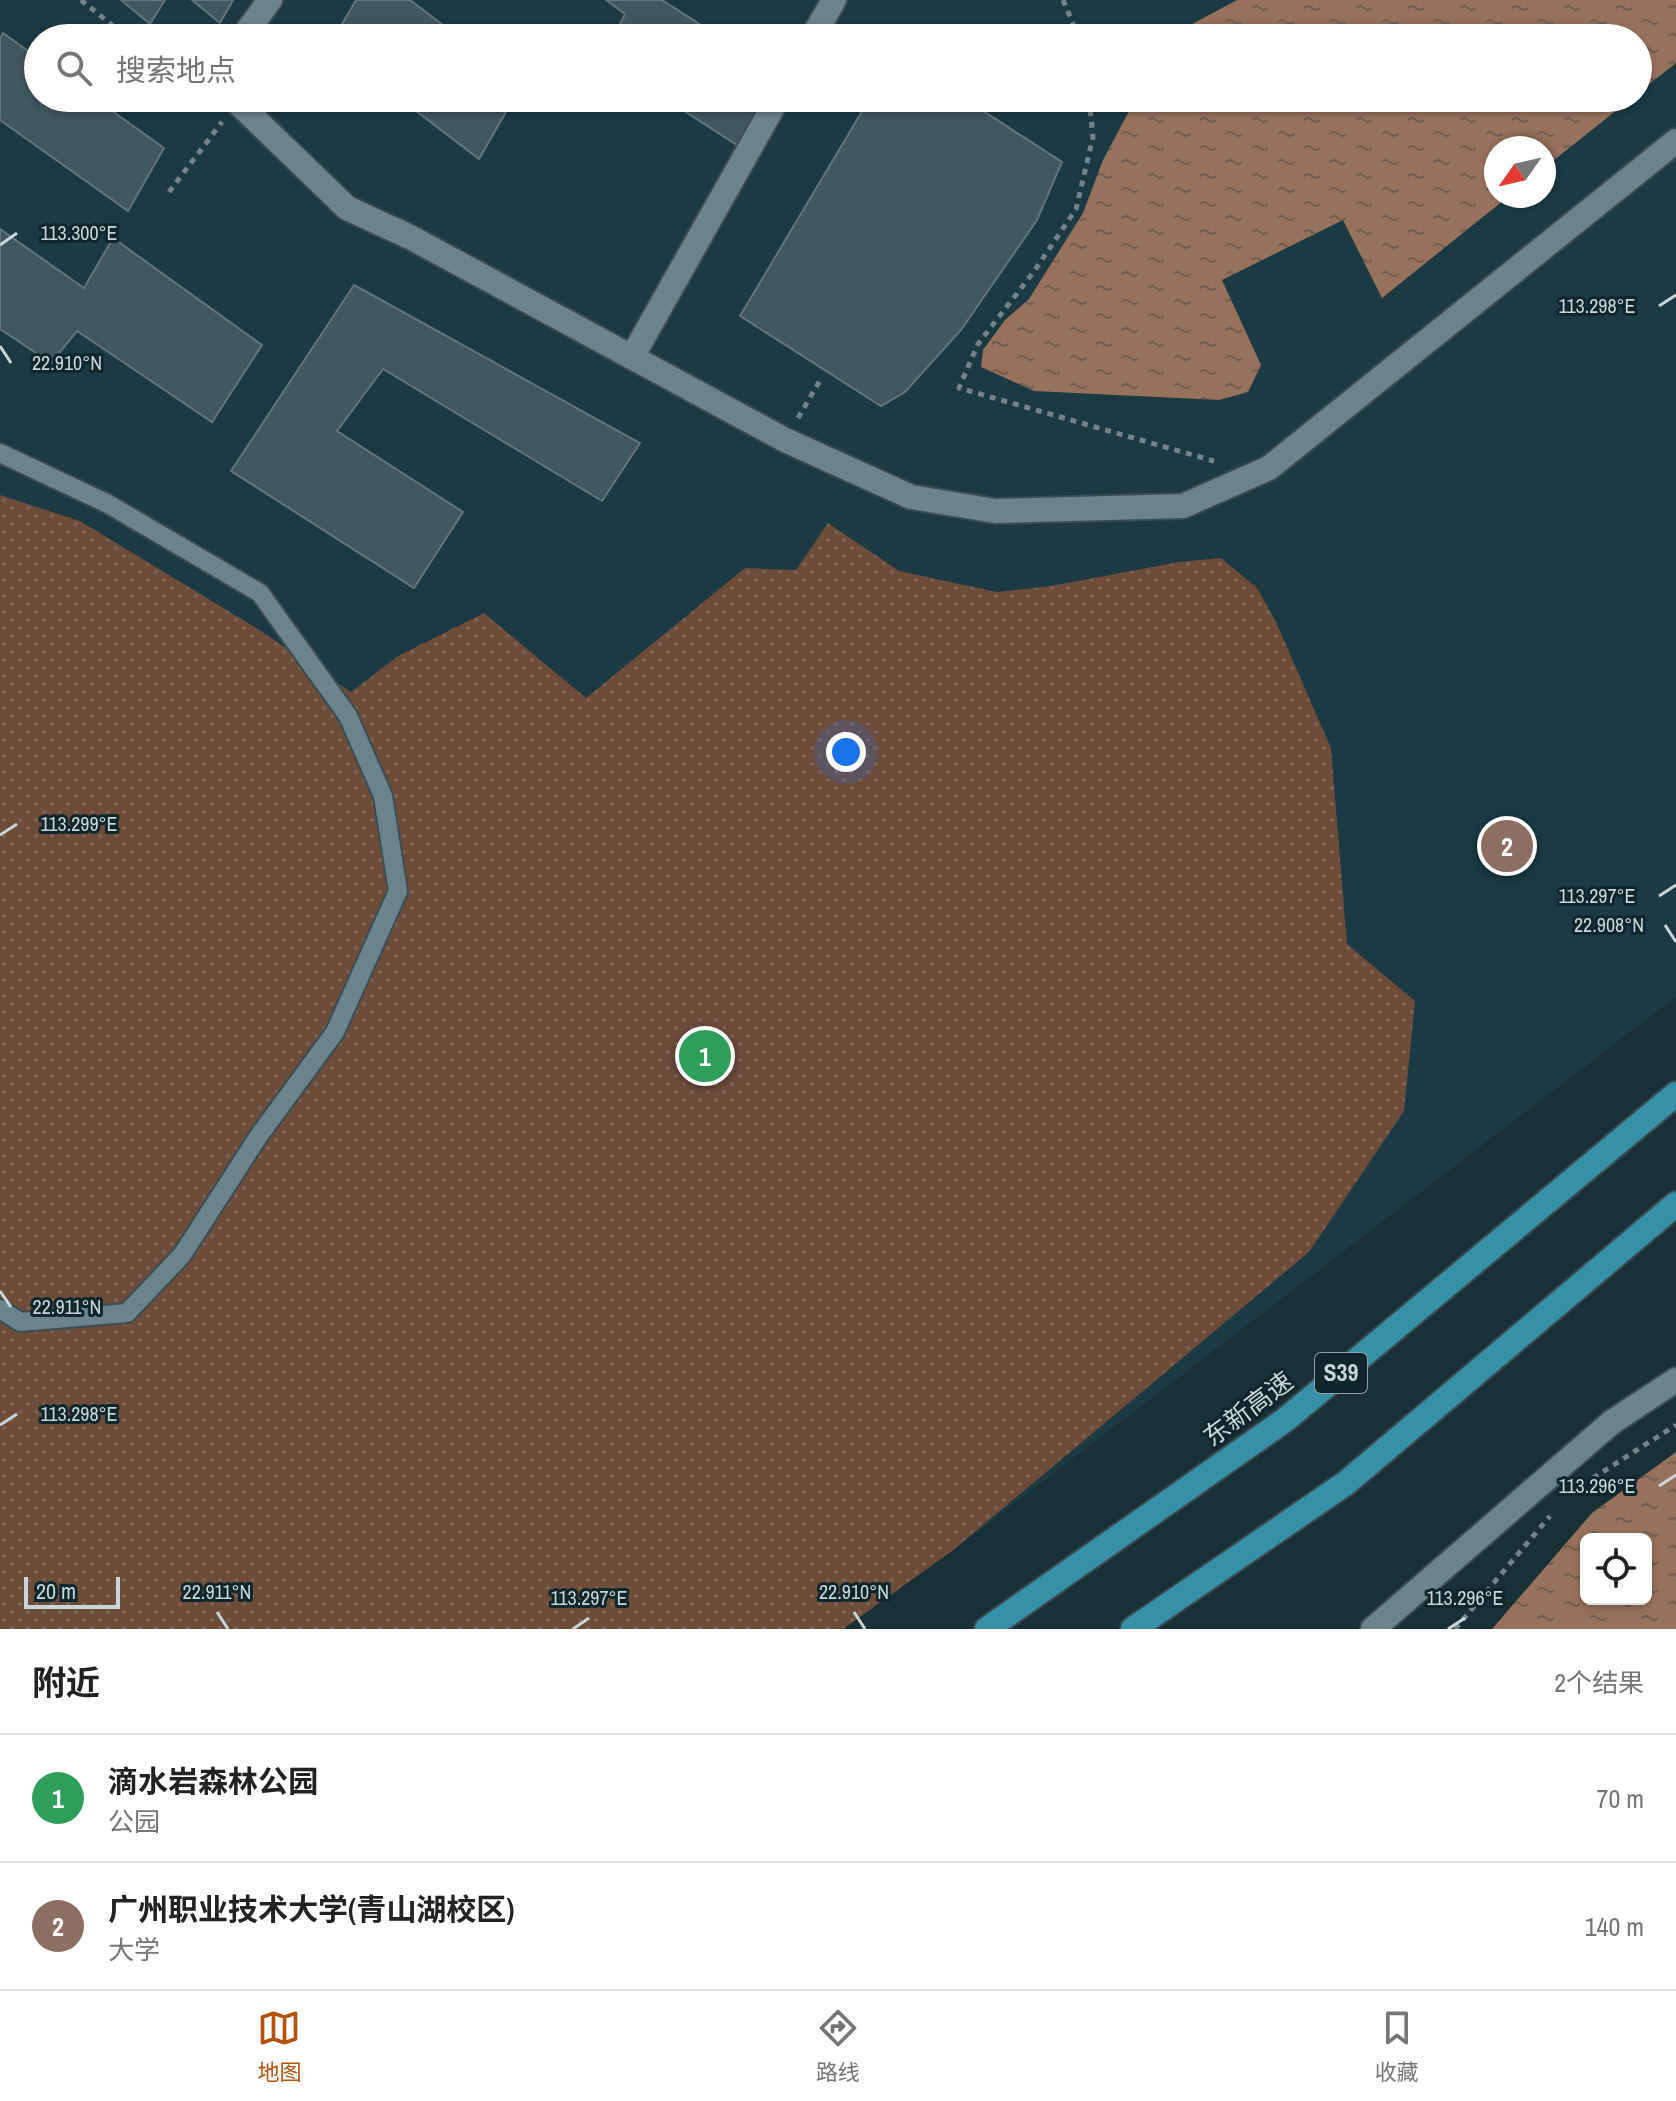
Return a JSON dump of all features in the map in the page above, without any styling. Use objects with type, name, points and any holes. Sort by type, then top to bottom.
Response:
[{"type":"highway","name":"东新高速","points":[[987,1629],[1285,1420],[1676,1094]]},
{"type":"highway","points":[[1133,1629],[1346,1483],[1676,1204]]},
{"type":"street","points":[[252,24],[270,0]]},
{"type":"street","points":[[820,24],[834,0]]},
{"type":"street","points":[[247,112],[347,208],[410,237],[785,440],[911,497],[995,511],[1183,506],[1269,468],[1676,141]]},
{"type":"street","points":[[632,357],[770,112]]},
{"type":"street","points":[[1373,1629],[1612,1422],[1676,1380]]},
{"type":"lane","points":[[0,453],[108,504],[260,593],[348,716],[383,796],[398,891],[335,1032],[258,1137],[182,1255],[127,1313],[20,1322],[0,1309]]},
{"type":"path","points":[[81,0],[111,24]]},
{"type":"path","points":[[1063,0],[1073,24]]},
{"type":"path","points":[[169,192],[226,112]]},
{"type":"path","points":[[1090,112],[1093,137],[1076,209],[1035,270],[978,344],[959,388],[1257,473]]},
{"type":"path","points":[[785,440],[822,377]]},
{"type":"path","points":[[1592,1479],[1676,1425]]},
{"type":"path","points":[[1455,1629],[1557,1507]]},
{"type":"shaded area","points":[[0,0],[1676,0],[1676,997],[952,1551],[1309,1252],[1415,1001],[1347,944],[1331,748],[1276,622],[1257,588],[1221,558],[997,592],[899,571],[828,523],[796,570],[745,568],[586,698],[484,613],[398,656],[351,692],[258,629],[80,521],[0,495]]},
{"type":"shaded area","points":[[0,495],[80,521],[258,629],[351,692],[398,656],[484,613],[586,698],[745,568],[796,570],[828,523],[899,571],[997,592],[1221,558],[1257,588],[1276,622],[1331,748],[1347,944],[1415,1001],[1404,1111],[1309,1252],[952,1551],[843,1629],[0,1629]]},
{"type":"water","points":[[1237,0],[1676,0],[1676,63],[1652,82],[1652,24],[1194,23]]},
{"type":"water","points":[[1129,112],[1614,112],[1556,158],[1556,136],[1484,136],[1484,208],[1494,208],[1382,298],[1343,220],[1222,280],[1261,365],[1248,392],[1219,400],[1034,391],[981,367],[983,350],[1005,320],[1029,299],[1083,213],[1103,160]]},
{"type":"water","points":[[1676,1452],[1676,1629],[1492,1629],[1592,1513]]},
{"type":"building","points":[[121,0],[165,0],[150,24]]},
{"type":"building","points":[[192,0],[233,0],[220,23]]},
{"type":"building","points":[[356,0],[410,0],[442,24],[342,24]]},
{"type":"building","points":[[606,0],[662,0],[699,24],[620,24],[625,14]]},
{"type":"building","points":[[3,33],[24,48],[24,112],[114,112],[164,148],[128,211],[0,120],[0,39]]},
{"type":"building","points":[[417,112],[506,112],[479,159]]},
{"type":"building","points":[[686,112],[755,112],[737,145]]},
{"type":"building","points":[[862,112],[985,112],[1062,162],[1037,220],[961,330],[905,392],[881,406],[740,316]]},
{"type":"building","points":[[0,229],[84,288],[113,238],[262,345],[212,422],[77,331],[51,363],[0,329]]},
{"type":"building","points":[[354,285],[640,443],[602,501],[383,369],[337,431],[463,512],[414,588],[231,471]]},
{"type":"place","name":"广州职业技术大学(青山湖校区)","points":[[1507,846]]},
{"type":"place","name":"滴水岩森林公园","points":[[705,1056]]}]
